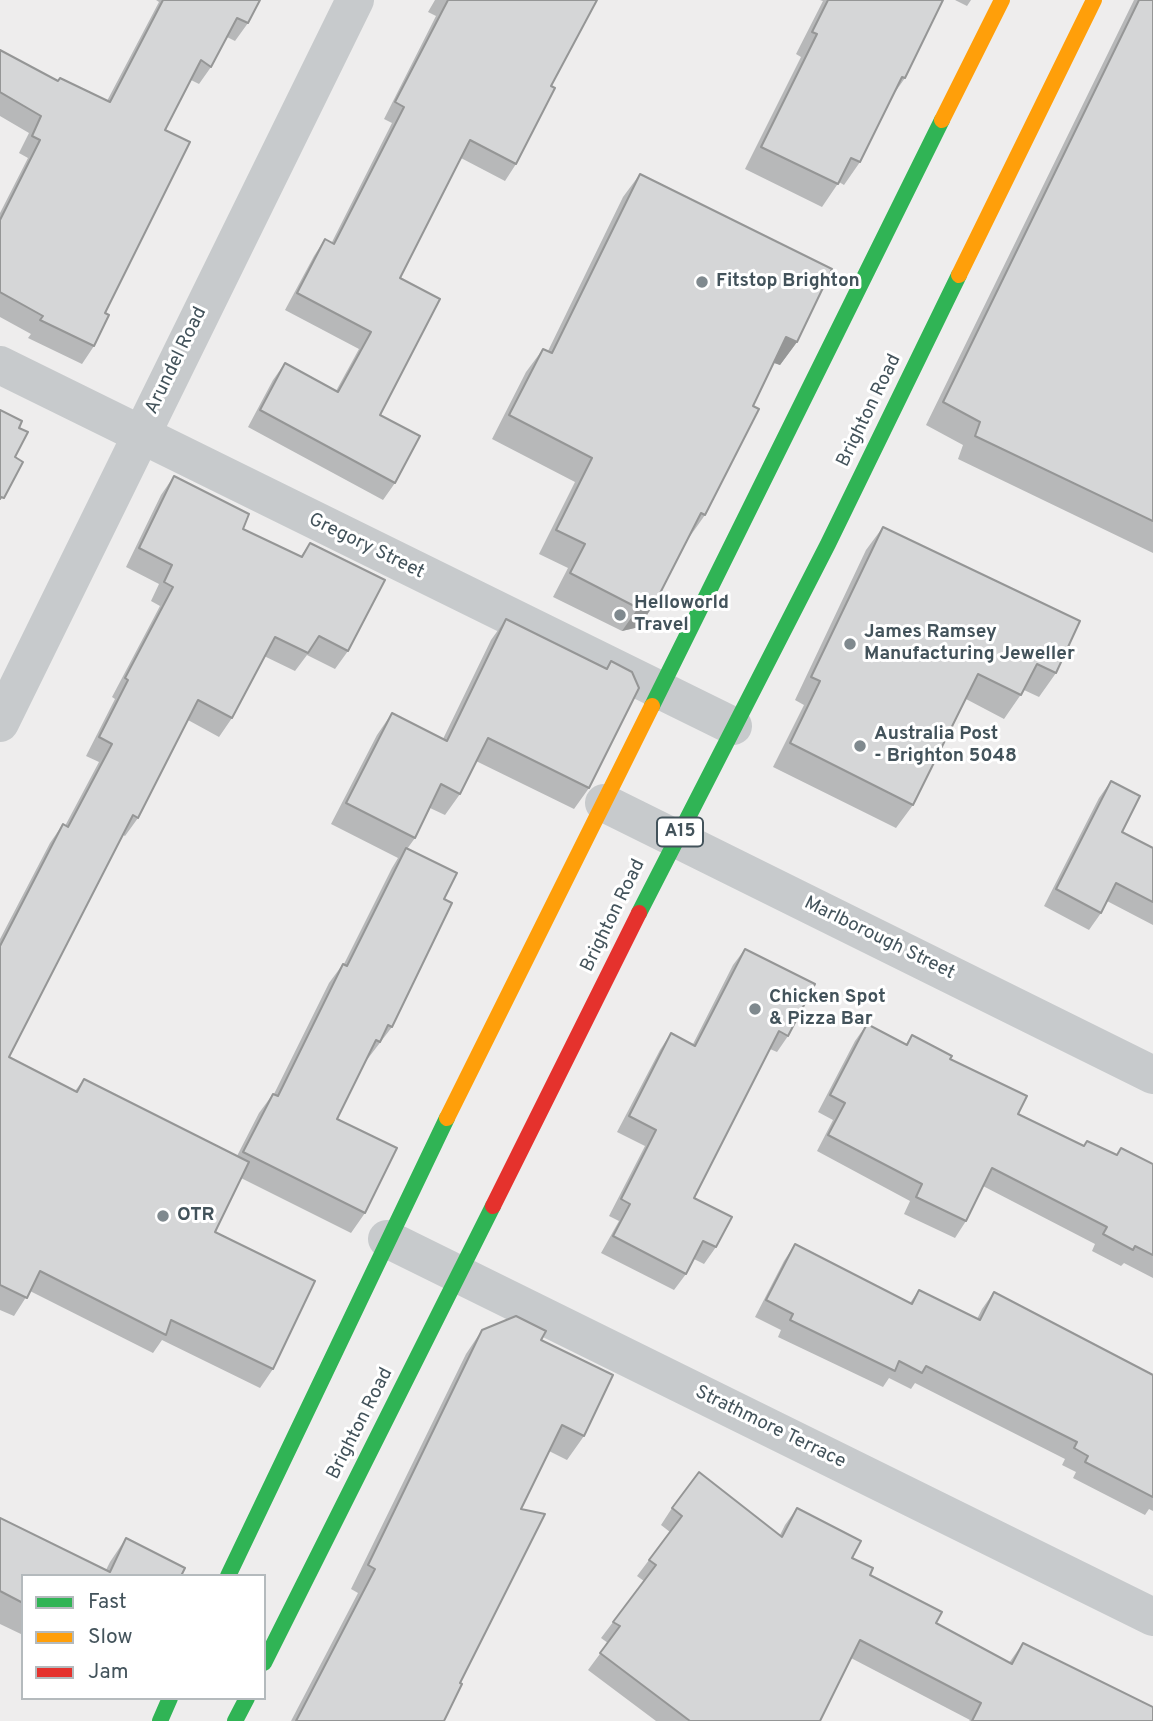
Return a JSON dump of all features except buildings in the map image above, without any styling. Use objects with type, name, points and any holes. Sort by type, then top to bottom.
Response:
[{"type":"main road","points":[[229,1574],[387,1239],[1002,0]]},
{"type":"main road","name":"Brighton Road","points":[[266,1659],[676,839],[828,544],[1094,0]]},
{"type":"main road","points":[[160,1721],[169,1700]]},
{"type":"main road","points":[[235,1721],[246,1700]]},
{"type":"street","name":"Arundel Road","points":[[0,723],[355,0]]},
{"type":"street","name":"Gregory Street","points":[[0,365],[733,726]]},
{"type":"street","name":"Marlborough Street","points":[[604,803],[1153,1075]]},
{"type":"street","name":"Strathmore Terrace","points":[[387,1239],[1153,1617]]},
{"type":"traffic: fast","points":[[652,706],[942,120]]},
{"type":"traffic: fast","points":[[639,913],[828,544],[959,275]]},
{"type":"traffic: fast","points":[[229,1574],[447,1118]]},
{"type":"traffic: fast","points":[[266,1659],[493,1206]]},
{"type":"traffic: fast","points":[[160,1721],[169,1700]]},
{"type":"traffic: fast","points":[[235,1721],[246,1700]]},
{"type":"traffic: slow","points":[[942,120],[1002,0]]},
{"type":"traffic: slow","points":[[959,275],[1094,0]]},
{"type":"traffic: slow","points":[[447,1118],[652,706]]},
{"type":"traffic: jam","points":[[493,1206],[639,913]]},
{"type":"place","name":"Fitstop Brighton","points":[[702,282]]},
{"type":"place","name":"Helloworld Travel","points":[[620,615]]},
{"type":"place","name":"James Ramsey Manufacturing Jeweller","points":[[850,644]]},
{"type":"place","name":"Australia Post - Brighton 5048","points":[[860,746]]},
{"type":"place","name":"Chicken Spot & Pizza Bar","points":[[755,1009]]},
{"type":"place","name":"OTR","points":[[163,1216]]}]
